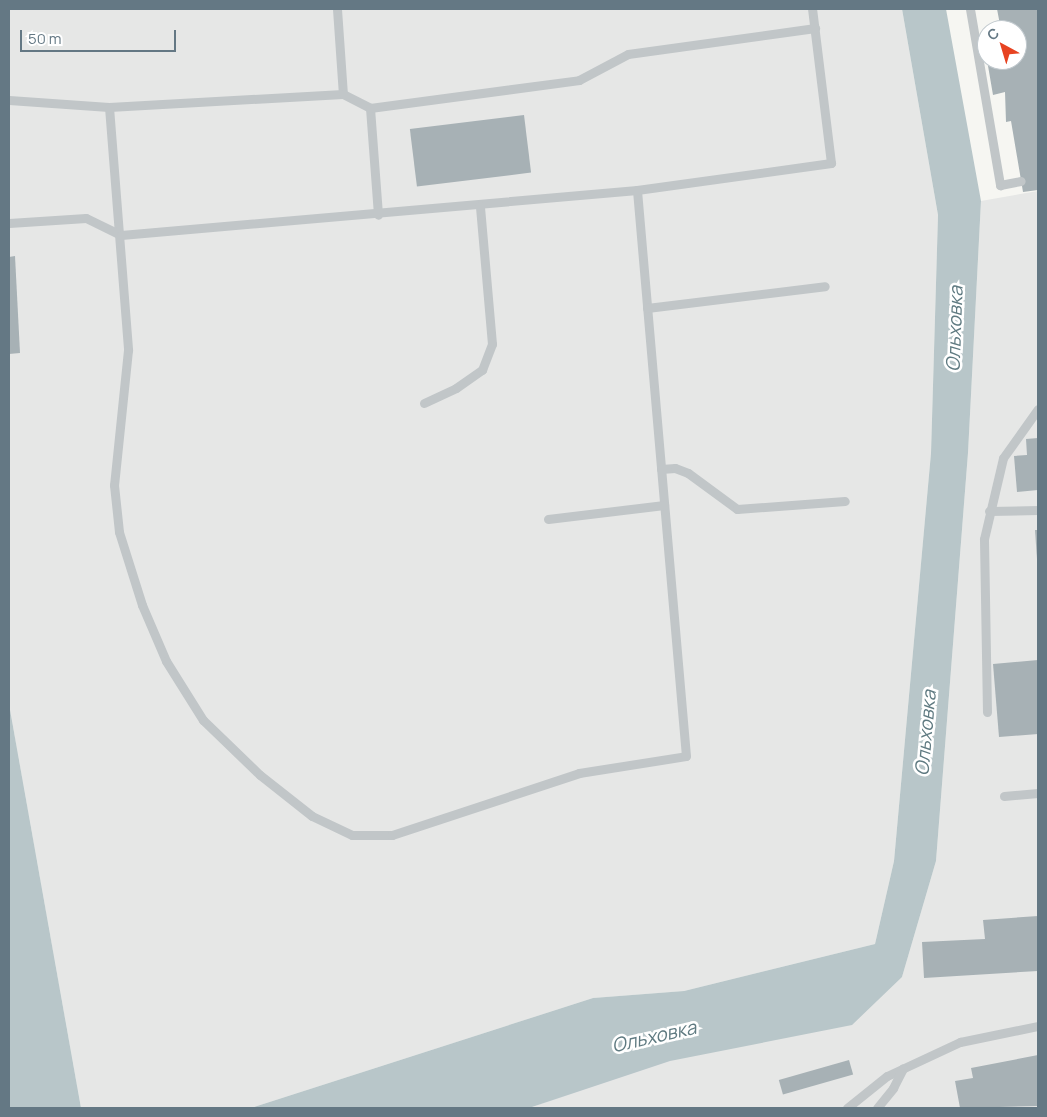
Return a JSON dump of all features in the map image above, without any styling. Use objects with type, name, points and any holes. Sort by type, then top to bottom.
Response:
[{"type":"lane","points":[[337,9],[343,94]]},
{"type":"lane","points":[[9,223],[86,218],[121,235],[480,206],[637,190],[831,163],[812,9]]},
{"type":"lane","points":[[970,9],[1000,185],[1021,181]]},
{"type":"lane","points":[[9,100],[109,107],[343,94],[370,108],[579,80],[628,54],[815,28]]},
{"type":"lane","points":[[109,107],[121,235],[128,350],[114,486],[119,532],[142,605],[166,661],[203,720],[260,775],[312,816],[352,835],[392,835],[579,773],[686,756],[637,190]]},
{"type":"lane","points":[[370,108],[378,215]]},
{"type":"lane","points":[[424,403],[456,388],[482,370],[492,344],[480,206]]},
{"type":"lane","points":[[647,308],[825,286]]},
{"type":"lane","points":[[987,712],[984,539],[1003,458],[1038,409]]},
{"type":"lane","points":[[661,469],[675,468],[688,473],[738,510],[845,501]]},
{"type":"lane","points":[[548,519],[664,505]]},
{"type":"lane","points":[[990,511],[1038,510]]},
{"type":"lane","points":[[1004,796],[1038,794]]},
{"type":"lane","points":[[847,1108],[887,1076],[960,1042],[1038,1026]]},
{"type":"lane","points":[[877,1108],[893,1088],[903,1068]]},
{"type":"shaded area","points":[[9,9],[902,9],[938,215],[931,453],[894,861],[875,944],[684,991],[593,998],[251,1108],[81,1108],[9,704]]},
{"type":"shaded area","points":[[1038,191],[1038,1108],[529,1108],[902,977],[936,861],[968,453],[981,201]]},
{"type":"water","name":"Ольховка","points":[[902,9],[946,9],[981,201],[968,453],[936,861],[902,977],[852,1025],[670,1061],[529,1108],[251,1108],[593,998],[684,991],[875,944],[894,861],[931,453],[938,215]]},
{"type":"water","points":[[9,704],[81,1108],[9,1108]]},
{"type":"building","points":[[997,9],[1038,9],[1038,190],[1023,192],[1011,121],[1006,122],[1005,92],[993,95],[989,70],[1027,70],[1027,20],[999,20]]},
{"type":"building","points":[[524,115],[531,173],[417,187],[410,129]]},
{"type":"building","points":[[15,256],[20,353],[9,354],[9,257]]},
{"type":"building","points":[[1038,438],[1038,490],[1017,492],[1014,456],[1027,455],[1026,439]]},
{"type":"building","points":[[1035,530],[1038,530],[1038,559],[1037,559]]},
{"type":"building","points":[[1038,660],[1038,734],[999,737],[993,664]]},
{"type":"building","points":[[1038,916],[1038,971],[924,978],[922,942],[985,939],[983,920]]},
{"type":"building","points":[[1038,1055],[1038,1106],[960,1108],[955,1081],[973,1078],[971,1068]]},
{"type":"building","points":[[849,1060],[853,1074],[783,1095],[779,1080]]}]
